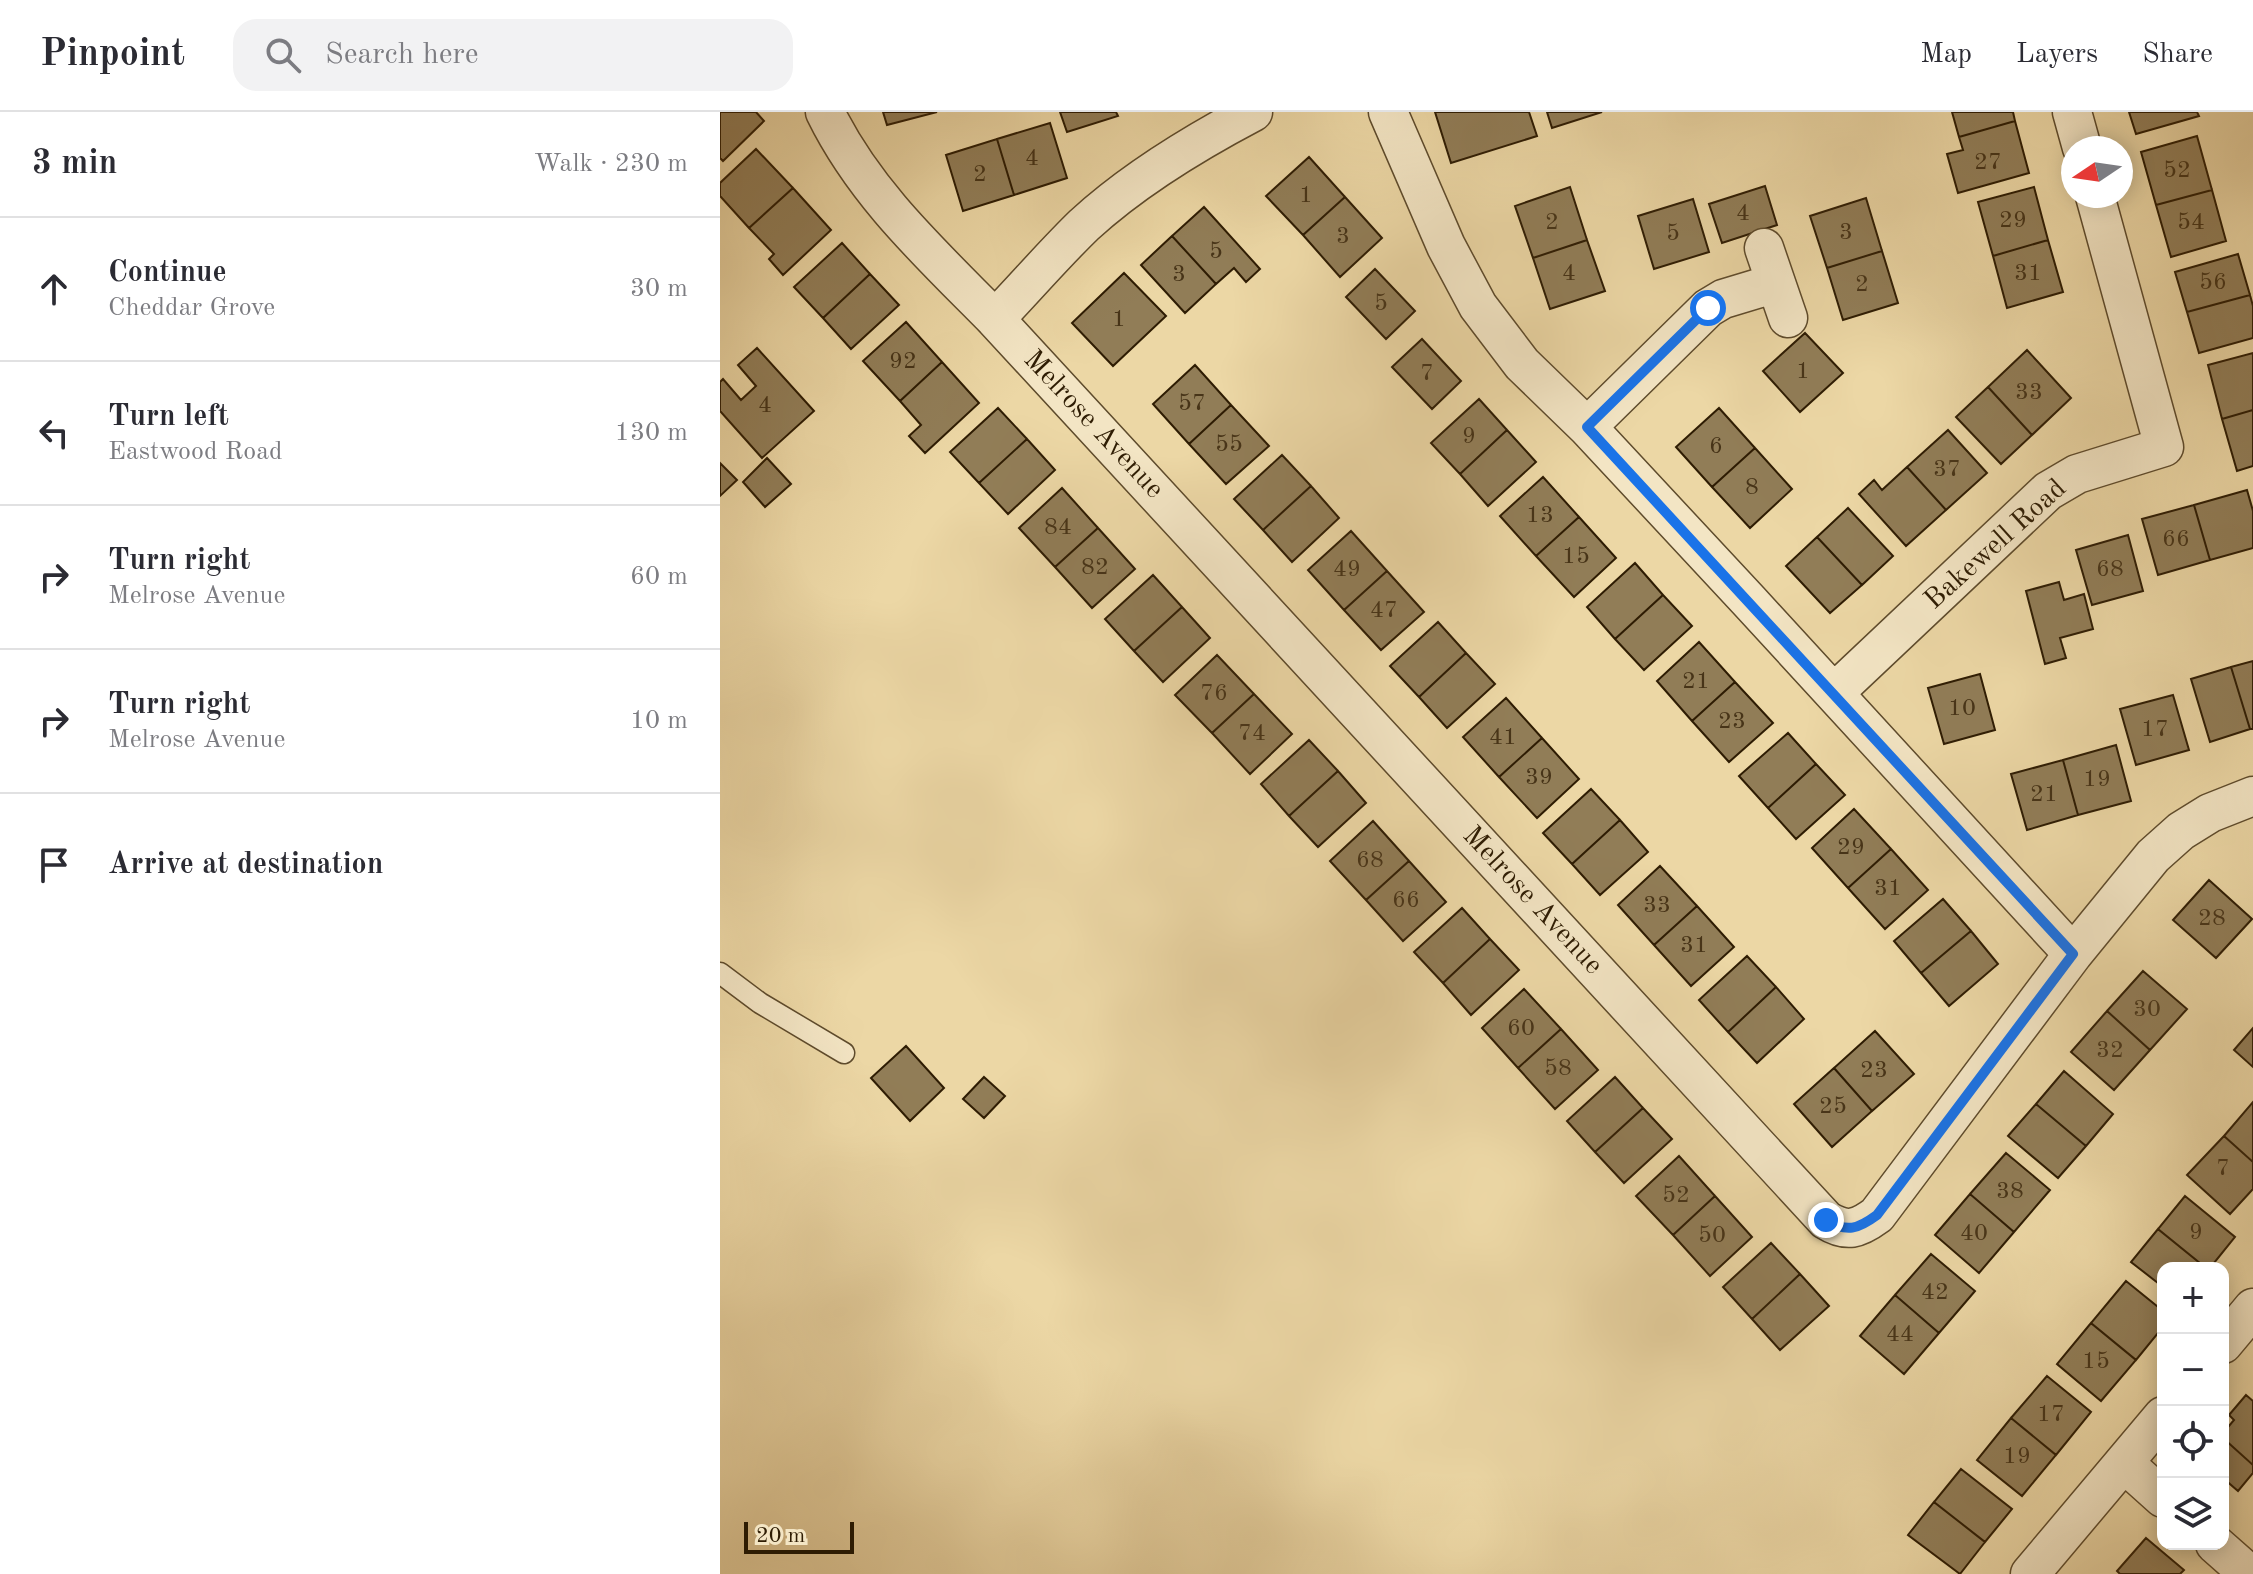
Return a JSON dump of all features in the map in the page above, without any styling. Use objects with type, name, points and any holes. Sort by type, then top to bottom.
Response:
[{"type":"street","name":"Melrose Avenue","points":[[825,112],[855,164],[889,211],[995,319],[1826,1220],[1838,1227],[1851,1228],[1865,1224],[1877,1215],[2073,954],[2162,848],[2181,831],[2210,813],[2253,796]]},
{"type":"street","points":[[995,319],[1108,204],[1253,112]]},
{"type":"street","points":[[1388,112],[1446,246],[1478,306],[1522,364],[1587,427],[2073,954]]},
{"type":"street","points":[[2072,112],[2079,136]]},
{"type":"street","name":"Bakewell Road","points":[[1834,693],[2048,491],[2077,474],[2164,447],[2098,208]]},
{"type":"street","points":[[1587,427],[1708,308],[1770,266],[1788,318]]},
{"type":"street","points":[[2229,1337],[2253,1308]]},
{"type":"street","points":[[2030,1574],[2157,1423]]},
{"type":"street","points":[[2124,1463],[2157,1493]]},
{"type":"street","points":[[2222,1550],[2249,1574]]},
{"type":"lane","points":[[720,973],[760,1003],[844,1053]]},
{"type":"building","points":[[720,112],[756,112],[764,121],[723,161],[720,158]]},
{"type":"building","points":[[883,112],[937,112],[887,125]]},
{"type":"building","points":[[1060,112],[1116,112],[1118,116],[1067,132]]},
{"type":"building","points":[[1435,112],[1529,112],[1537,136],[1451,163]]},
{"type":"building","points":[[1547,112],[1602,112],[1552,128]]},
{"type":"building","points":[[1952,112],[2013,112],[2015,121],[1959,137]]},
{"type":"building","points":[[2129,112],[2197,112],[2199,116],[2136,134]]},
{"type":"building","points":[[2015,121],[2029,173],[1958,193],[1947,154],[1963,150],[1959,137]]},
{"type":"building","points":[[1050,123],[1067,178],[1014,195],[997,139]]},
{"type":"building","points":[[2197,136],[2212,190],[2156,205],[2141,152]]},
{"type":"building","points":[[997,139],[1014,195],[963,211],[946,155]]},
{"type":"building","points":[[756,149],[793,188],[749,228],[720,196],[720,183]]},
{"type":"building","points":[[1309,157],[1345,197],[1303,235],[1266,196]]},
{"type":"building","points":[[1765,186],[1777,225],[1722,243],[1709,204]]},
{"type":"building","points":[[1570,187],[1587,240],[1533,258],[1515,206]]},
{"type":"building","points":[[2034,187],[2048,240],[1993,256],[1978,202]]},
{"type":"building","points":[[793,188],[831,230],[783,275],[769,259],[774,254],[749,228]]},
{"type":"building","points":[[2212,190],[2226,241],[2171,257],[2156,205]]},
{"type":"building","points":[[1345,197],[1382,238],[1340,277],[1303,235]]},
{"type":"building","points":[[1866,198],[1882,251],[1827,268],[1810,216]]},
{"type":"building","points":[[1693,199],[1709,252],[1654,269],[1638,216]]},
{"type":"building","points":[[1204,207],[1260,269],[1246,282],[1234,268],[1216,284],[1172,236]]},
{"type":"building","points":[[1172,236],[1216,284],[1185,313],[1141,265]]},
{"type":"building","points":[[1587,240],[1605,291],[1550,309],[1533,258]]},
{"type":"building","points":[[2048,240],[2063,292],[2007,308],[1993,256]]},
{"type":"building","points":[[842,243],[870,274],[823,318],[794,287]]},
{"type":"building","points":[[1882,251],[1898,303],[1843,320],[1827,268]]},
{"type":"building","points":[[2238,254],[2250,295],[2187,312],[2175,272]]},
{"type":"building","points":[[1375,269],[1415,311],[1386,339],[1346,297]]},
{"type":"building","points":[[1124,273],[1166,316],[1113,366],[1072,323]]},
{"type":"building","points":[[870,274],[899,305],[851,349],[823,318]]},
{"type":"building","points":[[2250,295],[2253,338],[2199,353],[2187,312]]},
{"type":"building","points":[[906,322],[942,362],[900,401],[863,361]]},
{"type":"building","points":[[1805,333],[1843,373],[1800,412],[1763,371]]},
{"type":"building","points":[[1422,339],[1461,381],[1432,409],[1392,367]]},
{"type":"building","points":[[757,348],[814,411],[762,458],[720,411],[720,382],[723,379],[741,400],[756,386],[738,365]]},
{"type":"building","points":[[2027,350],[2071,398],[2032,435],[1988,387]]},
{"type":"building","points":[[2253,353],[2253,410],[2222,419],[2208,365]]},
{"type":"building","points":[[942,362],[979,403],[925,453],[909,436],[921,425],[900,401]]},
{"type":"building","points":[[1195,365],[1231,405],[1189,444],[1153,404]]},
{"type":"building","points":[[1988,387],[2032,435],[2001,464],[1956,417]]},
{"type":"building","points":[[1479,399],[1507,430],[1460,474],[1431,443]]},
{"type":"building","points":[[1231,405],[1269,446],[1226,484],[1189,444]]},
{"type":"building","points":[[998,408],[1027,439],[979,483],[950,452]]},
{"type":"building","points":[[1719,408],[1755,448],[1712,487],[1676,447]]},
{"type":"building","points":[[2253,410],[2253,466],[2237,471],[2222,419]]},
{"type":"building","points":[[1507,430],[1536,462],[1488,506],[1460,474]]},
{"type":"building","points":[[1948,430],[1987,473],[1946,510],[1907,467]]},
{"type":"building","points":[[1027,439],[1055,470],[1008,514],[979,483]]},
{"type":"building","points":[[1755,448],[1792,489],[1750,528],[1712,487]]},
{"type":"building","points":[[1282,455],[1311,486],[1263,530],[1234,499]]},
{"type":"building","points":[[767,458],[791,484],[765,507],[743,482]]},
{"type":"building","points":[[720,463],[737,480],[720,496]]},
{"type":"building","points":[[1907,467],[1946,510],[1906,546],[1859,494],[1874,480],[1882,490]]},
{"type":"building","points":[[1543,477],[1579,517],[1536,556],[1500,516]]},
{"type":"building","points":[[1311,486],[1339,518],[1292,562],[1263,530]]},
{"type":"building","points":[[1062,488],[1098,528],[1055,567],[1019,528]]},
{"type":"building","points":[[2247,490],[2253,511],[2253,548],[2210,560],[2194,505]]},
{"type":"building","points":[[2194,505],[2210,560],[2158,575],[2142,519]]},
{"type":"building","points":[[1848,508],[1893,556],[1862,585],[1817,537]]},
{"type":"building","points":[[1579,517],[1616,558],[1574,597],[1536,556]]},
{"type":"building","points":[[1098,528],[1135,569],[1092,608],[1055,567]]},
{"type":"building","points":[[1351,531],[1387,571],[1344,610],[1308,570]]},
{"type":"building","points":[[2128,535],[2143,591],[2092,605],[2076,550]]},
{"type":"building","points":[[1817,537],[1862,585],[1830,613],[1786,566]]},
{"type":"building","points":[[1635,563],[1663,595],[1615,639],[1587,607]]},
{"type":"building","points":[[1387,571],[1424,612],[1381,650],[1344,610]]},
{"type":"building","points":[[1153,575],[1182,607],[1134,651],[1105,619]]},
{"type":"building","points":[[2059,582],[2064,600],[2084,594],[2093,629],[2060,638],[2066,658],[2045,664],[2026,591]]},
{"type":"building","points":[[1663,595],[1692,626],[1644,670],[1615,639]]},
{"type":"building","points":[[1182,607],[1210,638],[1163,682],[1134,651]]},
{"type":"building","points":[[1438,622],[1466,653],[1419,697],[1390,666]]},
{"type":"building","points":[[1699,642],[1735,682],[1692,721],[1657,681]]},
{"type":"building","points":[[1466,653],[1495,684],[1447,728],[1419,697]]},
{"type":"building","points":[[1217,655],[1254,694],[1212,733],[1175,695]]},
{"type":"building","points":[[2253,661],[2253,729],[2250,729],[2231,667]]},
{"type":"building","points":[[2231,667],[2250,729],[2210,742],[2191,679]]},
{"type":"building","points":[[1980,674],[1995,730],[1944,744],[1928,688]]},
{"type":"building","points":[[1735,682],[1773,723],[1729,762],[1692,721]]},
{"type":"building","points":[[1254,694],[1292,734],[1250,774],[1212,733]]},
{"type":"building","points":[[2173,695],[2189,750],[2136,765],[2120,709]]},
{"type":"building","points":[[1506,698],[1542,738],[1499,777],[1463,737]]},
{"type":"building","points":[[1788,733],[1816,764],[1768,808],[1739,776]]},
{"type":"building","points":[[1542,738],[1579,779],[1537,818],[1499,777]]},
{"type":"building","points":[[1309,740],[1338,771],[1289,816],[1261,784]]},
{"type":"building","points":[[2116,745],[2131,801],[2078,815],[2063,760]]},
{"type":"building","points":[[2063,760],[2078,815],[2027,830],[2011,774]]},
{"type":"building","points":[[1816,764],[1845,795],[1796,839],[1768,808]]},
{"type":"building","points":[[1338,771],[1366,803],[1318,847],[1289,816]]},
{"type":"building","points":[[1591,789],[1620,820],[1572,864],[1543,833]]},
{"type":"building","points":[[1854,809],[1891,849],[1848,888],[1812,848]]},
{"type":"building","points":[[1620,820],[1648,852],[1600,895],[1572,864]]},
{"type":"building","points":[[1373,821],[1409,861],[1366,900],[1330,861]]},
{"type":"building","points":[[1891,849],[1928,890],[1885,929],[1848,888]]},
{"type":"building","points":[[1409,861],[1446,902],[1403,941],[1366,900]]},
{"type":"building","points":[[1660,866],[1697,906],[1654,945],[1618,905]]},
{"type":"building","points":[[2209,880],[2252,919],[2216,958],[2173,920]]},
{"type":"building","points":[[1943,899],[1971,931],[1921,973],[1894,941]]},
{"type":"building","points":[[1697,906],[1734,947],[1691,986],[1654,945]]},
{"type":"building","points":[[1462,908],[1490,939],[1443,983],[1414,952]]},
{"type":"building","points":[[1971,931],[1998,964],[1949,1006],[1921,973]]},
{"type":"building","points":[[1490,939],[1519,970],[1471,1015],[1443,983]]},
{"type":"building","points":[[1747,956],[1776,987],[1728,1032],[1699,1000]]},
{"type":"building","points":[[2143,971],[2187,1009],[2150,1050],[2107,1011]]},
{"type":"building","points":[[1776,987],[1804,1019],[1757,1063],[1728,1032]]},
{"type":"building","points":[[1524,989],[1561,1029],[1518,1068],[1482,1028]]},
{"type":"building","points":[[2107,1011],[2150,1050],[2114,1090],[2071,1052]]},
{"type":"building","points":[[2253,1028],[2253,1067],[2234,1050]]},
{"type":"building","points":[[1561,1029],[1598,1070],[1555,1109],[1518,1068]]},
{"type":"building","points":[[1875,1031],[1914,1074],[1872,1111],[1834,1068]]},
{"type":"building","points":[[906,1046],[944,1088],[910,1121],[871,1078]]},
{"type":"building","points":[[1834,1068],[1872,1111],[1832,1147],[1794,1104]]},
{"type":"building","points":[[2064,1071],[2113,1114],[2086,1146],[2036,1104]]},
{"type":"building","points":[[984,1077],[1005,1096],[984,1118],[963,1099]]},
{"type":"building","points":[[1615,1077],[1643,1108],[1595,1152],[1567,1121]]},
{"type":"building","points":[[2253,1102],[2253,1162],[2224,1136]]},
{"type":"building","points":[[2036,1104],[2086,1146],[2058,1178],[2008,1136]]},
{"type":"building","points":[[1643,1108],[1672,1139],[1624,1183],[1595,1152]]},
{"type":"building","points":[[2224,1136],[2253,1162],[2253,1189],[2230,1214],[2187,1175]]},
{"type":"building","points":[[2006,1153],[2050,1190],[2014,1232],[1970,1194]]},
{"type":"building","points":[[1679,1156],[1715,1196],[1673,1235],[1636,1196]]},
{"type":"building","points":[[1970,1194],[2014,1232],[1979,1273],[1935,1235]]},
{"type":"building","points":[[1715,1196],[1752,1237],[1710,1276],[1673,1235]]},
{"type":"building","points":[[2185,1196],[2235,1237],[2215,1262],[2199,1262],[2158,1229]]},
{"type":"building","points":[[2158,1229],[2199,1262],[2157,1262],[2157,1282],[2131,1262]]},
{"type":"building","points":[[1771,1243],[1800,1274],[1752,1319],[1723,1287]]},
{"type":"building","points":[[1931,1254],[1975,1291],[1939,1333],[1895,1295]]},
{"type":"building","points":[[1800,1274],[1829,1306],[1780,1350],[1752,1319]]},
{"type":"building","points":[[2126,1281],[2157,1306],[2157,1334],[2136,1360],[2091,1323]]},
{"type":"building","points":[[1895,1295],[1939,1333],[1904,1374],[1860,1336]]},
{"type":"building","points":[[2091,1323],[2136,1360],[2101,1401],[2057,1364]]},
{"type":"building","points":[[2047,1376],[2091,1412],[2056,1455],[2011,1418]]},
{"type":"building","points":[[2246,1395],[2253,1401],[2253,1465],[2229,1443],[2229,1426],[2234,1420],[2229,1415]]},
{"type":"building","points":[[2011,1418],[2056,1455],[2022,1496],[1977,1460]]},
{"type":"building","points":[[2229,1443],[2253,1465],[2253,1473],[2238,1491],[2229,1483]]},
{"type":"building","points":[[1961,1469],[2012,1509],[1985,1542],[1934,1502]]},
{"type":"building","points":[[1934,1502],[1985,1542],[1960,1574],[1908,1535]]},
{"type":"building","points":[[2146,1538],[2184,1570],[2180,1574],[2120,1574],[2117,1571]]},
{"type":"route","points":[[1708,308],[1587,427],[2073,954],[1877,1215],[1865,1224],[1851,1228],[1838,1227],[1826,1220]]}]
